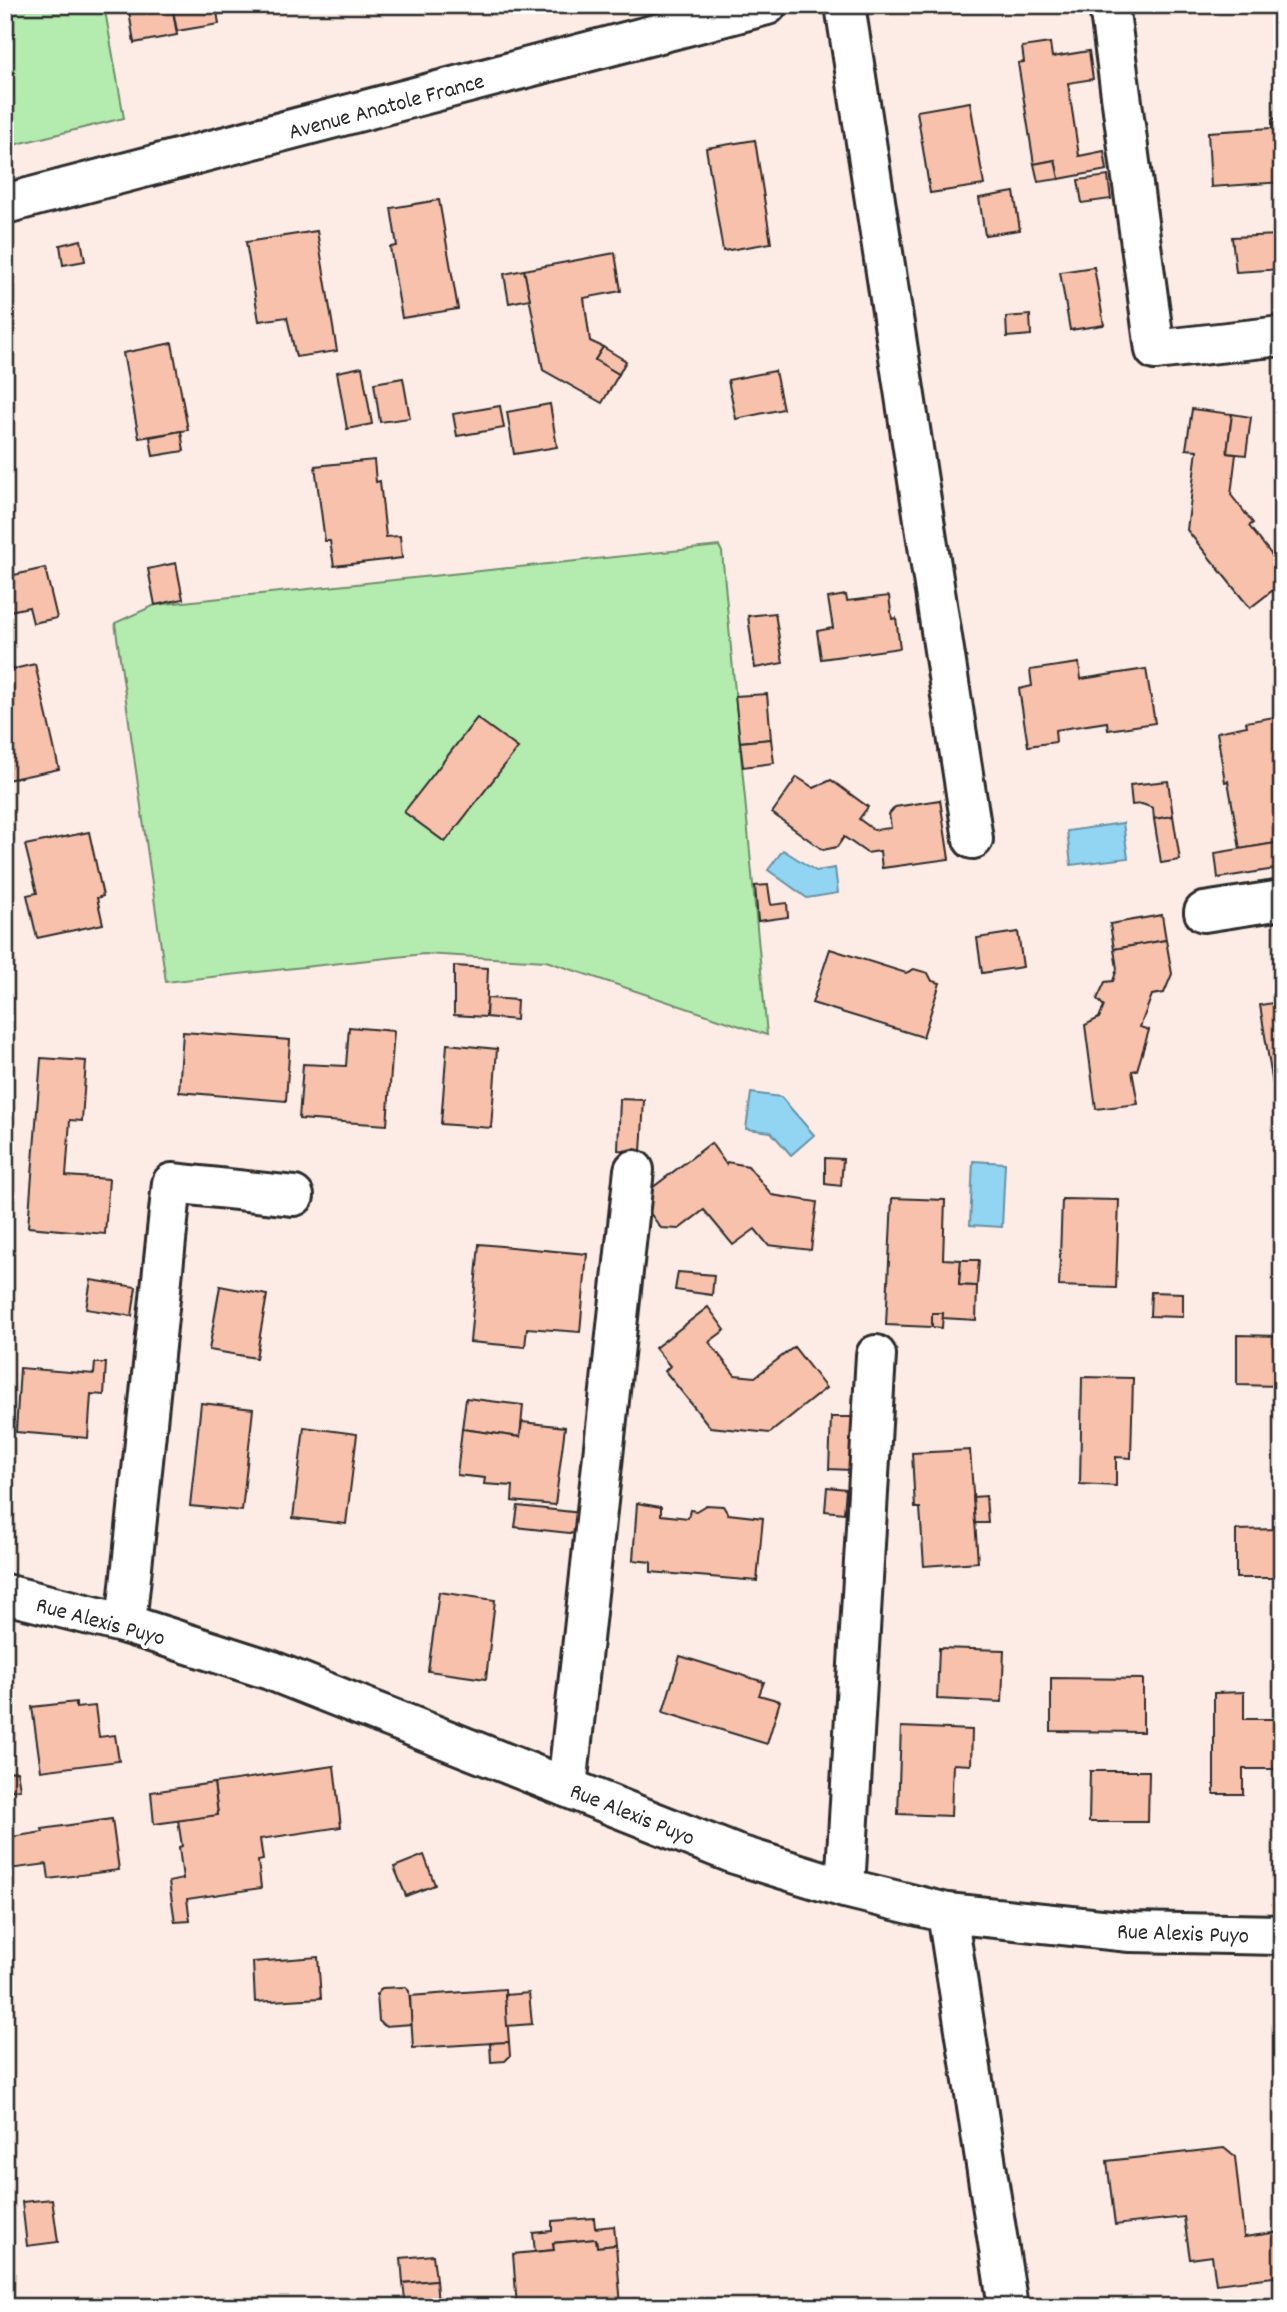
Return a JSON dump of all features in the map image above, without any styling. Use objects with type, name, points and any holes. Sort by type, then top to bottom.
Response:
[{"type":"street","name":"Avenue Anatole France","points":[[5,204],[767,5]]},
{"type":"street","points":[[845,5],[973,839]]},
{"type":"street","points":[[1109,5],[1156,350],[1282,336]]},
{"type":"street","points":[[1204,912],[1282,900]]},
{"type":"street","points":[[567,1787],[634,1170]]},
{"type":"street","points":[[126,1624],[172,1183],[294,1196]]},
{"type":"street","points":[[845,1888],[876,1354]]},
{"type":"street","name":"Rue Alexis Puyo","points":[[5,1594],[126,1624],[270,1670],[735,1854],[845,1888],[947,1913],[1130,1932],[1282,1935]]},
{"type":"street","points":[[947,1913],[1008,2307]]},
{"type":"green space","points":[[5,5],[104,5],[124,118],[5,147]]},
{"type":"green space","points":[[719,546],[722,552],[767,1035],[546,961],[424,954],[166,982],[115,623],[155,605]]},
{"type":"water","points":[[1123,823],[1128,858],[1071,865],[1067,831]]},
{"type":"water","points":[[783,850],[816,871],[835,868],[838,893],[807,898],[768,870]]},
{"type":"water","points":[[751,1093],[781,1097],[814,1135],[791,1155],[771,1132],[746,1129]]},
{"type":"water","points":[[973,1161],[1005,1163],[1002,1227],[970,1225]]},
{"type":"building","points":[[128,5],[172,5],[177,35],[134,43]]},
{"type":"building","points":[[172,5],[216,5],[219,24],[177,31]]},
{"type":"building","points":[[1050,43],[1052,57],[1089,51],[1093,79],[1068,83],[1079,156],[1104,151],[1107,170],[1059,179],[1055,160],[1034,164],[1018,63],[1024,62],[1022,47]]},
{"type":"building","points":[[970,102],[984,185],[930,193],[917,111]]},
{"type":"building","points":[[1282,118],[1282,182],[1211,187],[1208,132],[1272,128],[1272,119]]},
{"type":"building","points":[[755,140],[771,243],[723,251],[706,148]]},
{"type":"building","points":[[1055,160],[1059,179],[1038,182],[1034,164]]},
{"type":"building","points":[[1108,176],[1111,199],[1082,203],[1078,180]]},
{"type":"building","points":[[1014,192],[1020,230],[985,235],[979,198]]},
{"type":"building","points":[[439,200],[458,309],[402,318],[390,247],[397,246],[391,208]]},
{"type":"building","points":[[317,231],[337,351],[296,357],[287,317],[259,321],[246,242]]},
{"type":"building","points":[[1282,235],[1282,269],[1236,272],[1232,237]]},
{"type":"building","points":[[81,240],[85,261],[63,265],[60,245]]},
{"type":"building","points":[[615,253],[621,291],[584,298],[590,341],[603,347],[595,360],[619,374],[602,403],[543,370],[524,270]]},
{"type":"building","points":[[1094,267],[1104,325],[1070,330],[1060,272]]},
{"type":"building","points":[[524,270],[530,299],[509,303],[504,274]]},
{"type":"building","points":[[1030,315],[1031,335],[1007,337],[1006,317]]},
{"type":"building","points":[[172,343],[188,430],[139,438],[123,353]]},
{"type":"building","points":[[603,347],[626,361],[619,374],[595,360]]},
{"type":"building","points":[[362,367],[372,424],[347,429],[337,372]]},
{"type":"building","points":[[775,371],[783,409],[736,419],[728,380]]},
{"type":"building","points":[[403,378],[410,418],[380,422],[374,383]]},
{"type":"building","points":[[550,404],[557,447],[514,454],[507,412]]},
{"type":"building","points":[[500,406],[504,428],[457,436],[453,414]]},
{"type":"building","points":[[1192,409],[1232,414],[1227,453],[1236,454],[1231,495],[1253,523],[1249,526],[1282,568],[1282,583],[1250,608],[1187,530],[1197,450],[1186,449]]},
{"type":"building","points":[[1232,414],[1251,417],[1246,455],[1227,453]]},
{"type":"building","points":[[181,431],[184,451],[153,456],[150,437]]},
{"type":"building","points":[[374,460],[376,482],[380,481],[386,537],[400,536],[402,558],[334,566],[330,541],[325,541],[315,466]]},
{"type":"building","points":[[176,563],[183,599],[155,605],[148,569]]},
{"type":"building","points":[[45,568],[57,618],[33,623],[29,607],[5,612],[5,577]]},
{"type":"building","points":[[846,595],[847,601],[889,596],[892,619],[896,618],[900,648],[821,659],[817,631],[833,628],[828,598]]},
{"type":"building","points":[[775,613],[783,663],[755,668],[748,616]]},
{"type":"building","points":[[1079,663],[1081,679],[1146,669],[1155,723],[1108,730],[1107,722],[1055,730],[1056,742],[1028,746],[1019,689],[1032,686],[1030,670]]},
{"type":"building","points":[[35,664],[59,769],[7,780],[5,671]]},
{"type":"building","points":[[767,694],[771,739],[740,742],[735,696]]},
{"type":"building","points":[[1280,716],[1282,768],[1276,775],[1282,779],[1282,842],[1240,849],[1217,732],[1247,726],[1246,722]]},
{"type":"building","points":[[477,718],[518,748],[445,842],[404,812]]},
{"type":"building","points":[[771,739],[774,763],[743,767],[740,742]]},
{"type":"building","points":[[797,777],[814,788],[831,780],[868,807],[859,819],[874,830],[891,828],[889,814],[895,807],[940,800],[949,859],[882,868],[880,851],[867,853],[844,837],[837,847],[823,850],[772,813]]},
{"type":"building","points":[[1168,781],[1173,816],[1154,819],[1153,808],[1142,804],[1132,805],[1130,785]]},
{"type":"building","points":[[1173,816],[1180,860],[1161,863],[1154,819]]},
{"type":"building","points":[[89,832],[103,896],[97,898],[103,924],[37,938],[27,895],[37,893],[25,845]]},
{"type":"building","points":[[1282,842],[1282,868],[1218,878],[1215,853]]},
{"type":"building","points":[[768,885],[771,905],[787,903],[788,917],[758,921],[755,886]]},
{"type":"building","points":[[1162,915],[1166,940],[1114,949],[1110,924]]},
{"type":"building","points":[[1018,932],[1023,967],[982,973],[977,938]]},
{"type":"building","points":[[1166,940],[1172,974],[1164,993],[1152,995],[1140,1027],[1149,1030],[1137,1070],[1132,1071],[1138,1104],[1096,1109],[1085,1025],[1099,1018],[1104,1006],[1097,999],[1105,982],[1113,981],[1117,969],[1114,949]]},
{"type":"building","points":[[830,949],[906,973],[914,969],[928,973],[932,981],[940,983],[923,1037],[812,1003]]},
{"type":"building","points":[[1282,965],[1282,1096],[1275,1097],[1260,1005],[1280,1002],[1274,966]]},
{"type":"building","points":[[454,966],[488,968],[486,1017],[454,1015]]},
{"type":"building","points":[[487,998],[517,1000],[516,1020],[486,1017]]},
{"type":"building","points":[[349,1027],[394,1031],[387,1125],[299,1119],[303,1064],[346,1066]]},
{"type":"building","points":[[183,1032],[290,1040],[286,1101],[179,1092]]},
{"type":"building","points":[[447,1044],[497,1049],[491,1128],[441,1124]]},
{"type":"building","points":[[41,1058],[86,1061],[82,1121],[70,1120],[66,1176],[109,1179],[105,1234],[28,1227]]},
{"type":"building","points":[[620,1099],[644,1100],[641,1152],[618,1150]]},
{"type":"building","points":[[711,1143],[726,1164],[748,1166],[772,1195],[817,1202],[811,1250],[768,1245],[755,1229],[733,1245],[704,1210],[679,1229],[661,1228],[639,1198]]},
{"type":"building","points":[[825,1158],[843,1159],[841,1186],[825,1184]]},
{"type":"building","points":[[892,1198],[945,1200],[943,1259],[961,1260],[959,1285],[977,1286],[976,1320],[942,1318],[943,1313],[932,1313],[932,1327],[886,1325]]},
{"type":"building","points":[[1062,1199],[1119,1200],[1116,1288],[1059,1286]]},
{"type":"building","points":[[479,1244],[587,1254],[580,1332],[527,1328],[525,1347],[470,1342]]},
{"type":"building","points":[[961,1260],[979,1260],[977,1286],[959,1285]]},
{"type":"building","points":[[678,1272],[714,1275],[712,1295],[675,1290]]},
{"type":"building","points":[[91,1280],[136,1287],[132,1316],[86,1309]]},
{"type":"building","points":[[220,1286],[267,1295],[256,1358],[209,1350]]},
{"type":"building","points":[[1151,1292],[1183,1293],[1183,1317],[1150,1316]]},
{"type":"building","points":[[708,1307],[725,1330],[709,1342],[735,1375],[755,1377],[794,1347],[826,1388],[770,1433],[710,1427],[665,1371],[670,1366],[655,1348]]},
{"type":"building","points":[[932,1313],[943,1313],[942,1328],[932,1327]]},
{"type":"building","points":[[1237,1335],[1282,1336],[1282,1386],[1237,1385]]},
{"type":"building","points":[[95,1363],[106,1363],[104,1395],[91,1394],[88,1438],[16,1432],[20,1368],[94,1374]]},
{"type":"building","points":[[1082,1377],[1133,1378],[1131,1458],[1116,1457],[1116,1486],[1080,1484]]},
{"type":"building","points":[[466,1398],[523,1405],[520,1437],[462,1429]]},
{"type":"building","points":[[201,1403],[253,1409],[242,1511],[190,1506]]},
{"type":"building","points":[[831,1417],[853,1417],[851,1470],[829,1469]]},
{"type":"building","points":[[522,1422],[565,1427],[555,1505],[512,1501],[513,1486],[484,1484],[485,1478],[457,1475],[462,1429],[520,1437]]},
{"type":"building","points":[[304,1427],[357,1434],[346,1524],[293,1518]]},
{"type":"building","points":[[970,1450],[978,1562],[924,1566],[920,1508],[915,1508],[912,1453]]},
{"type":"building","points":[[827,1487],[846,1489],[844,1513],[825,1511]]},
{"type":"building","points":[[986,1496],[988,1523],[975,1523],[973,1497]]},
{"type":"building","points":[[637,1503],[661,1507],[661,1515],[688,1518],[690,1510],[696,1511],[706,1505],[723,1506],[728,1514],[763,1518],[757,1581],[651,1572],[651,1562],[633,1560]]},
{"type":"building","points":[[518,1506],[581,1513],[578,1534],[515,1527]]},
{"type":"building","points":[[1282,1529],[1282,1578],[1236,1578],[1236,1530]]},
{"type":"building","points":[[439,1592],[495,1600],[486,1679],[428,1671]]},
{"type":"building","points":[[939,1648],[1004,1650],[1002,1702],[937,1699]]},
{"type":"building","points":[[680,1656],[764,1682],[759,1695],[780,1701],[767,1744],[663,1712]]},
{"type":"building","points":[[1051,1678],[1143,1679],[1143,1732],[1051,1731]]},
{"type":"building","points":[[1244,1692],[1244,1719],[1282,1719],[1282,1769],[1243,1769],[1243,1794],[1214,1794],[1214,1693]]},
{"type":"building","points":[[76,1702],[76,1708],[95,1706],[99,1737],[115,1735],[119,1761],[41,1771],[32,1707]]},
{"type":"building","points":[[901,1727],[972,1730],[971,1765],[953,1764],[951,1816],[898,1814]]},
{"type":"building","points":[[334,1766],[341,1827],[260,1839],[263,1860],[258,1861],[261,1888],[187,1899],[190,1921],[175,1922],[169,1882],[183,1879],[178,1820],[218,1815],[214,1783]]},
{"type":"building","points":[[17,1771],[20,1789],[5,1791],[5,1772]]},
{"type":"building","points":[[1090,1771],[1149,1771],[1148,1822],[1089,1822]]},
{"type":"building","points":[[214,1783],[218,1815],[154,1824],[151,1792]]},
{"type":"building","points":[[112,1819],[119,1870],[49,1879],[47,1864],[9,1869],[5,1838],[43,1832],[42,1829]]},
{"type":"building","points":[[424,1855],[435,1885],[406,1896],[394,1867]]},
{"type":"building","points":[[318,1957],[321,1998],[255,2002],[253,1962]]},
{"type":"building","points":[[405,1987],[409,1991],[412,2024],[385,2026],[379,2021],[377,1994],[382,1988]]},
{"type":"building","points":[[505,1989],[509,2042],[413,2048],[410,1996]]},
{"type":"building","points":[[529,1993],[532,2024],[507,2026],[505,1995]]},
{"type":"building","points":[[509,2042],[510,2056],[505,2061],[491,2062],[490,2043]]},
{"type":"building","points":[[1224,2148],[1235,2157],[1244,2237],[1280,2232],[1278,2215],[1282,2207],[1282,2276],[1216,2284],[1212,2256],[1190,2259],[1184,2217],[1115,2225],[1107,2161]]},
{"type":"building","points":[[52,2199],[58,2242],[27,2246],[22,2202]]},
{"type":"building","points":[[594,2218],[595,2228],[614,2226],[616,2245],[597,2247],[596,2239],[553,2243],[554,2250],[535,2252],[533,2233],[552,2231],[552,2221]]},
{"type":"building","points":[[596,2239],[597,2247],[616,2245],[621,2306],[517,2307],[513,2254],[554,2250],[553,2243]]},
{"type":"building","points":[[433,2255],[436,2280],[403,2283],[401,2258]]},
{"type":"building","points":[[436,2280],[438,2305],[406,2307],[403,2283]]}]
